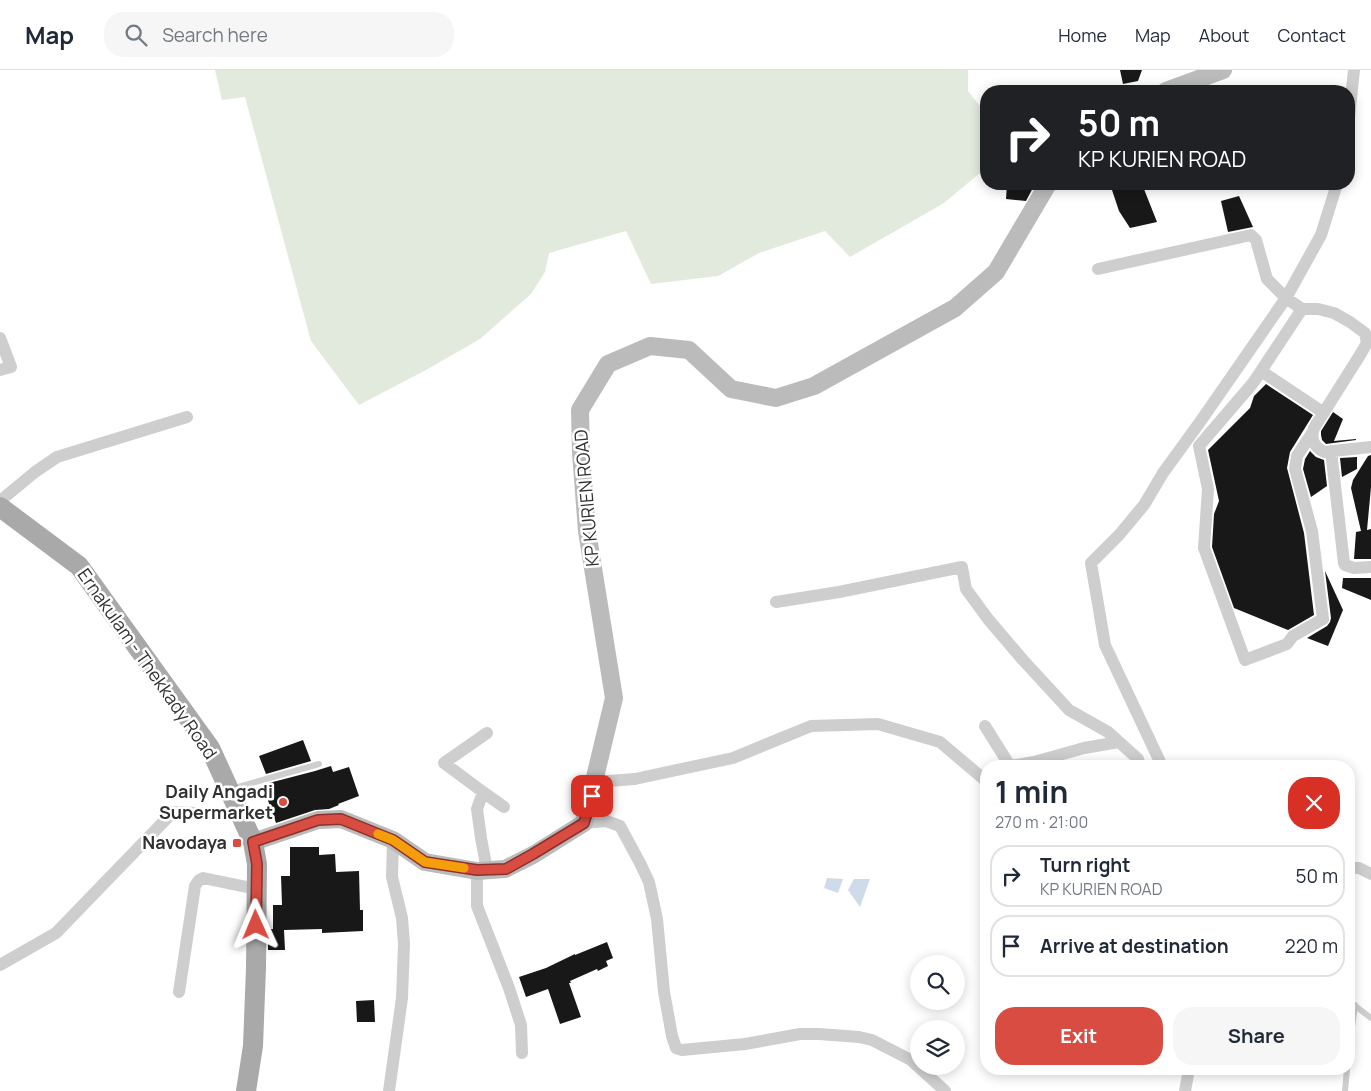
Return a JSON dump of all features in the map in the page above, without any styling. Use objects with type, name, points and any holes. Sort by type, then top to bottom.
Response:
[{"type":"main road","name":"Ernakulam - Thekkady Road","points":[[0,507],[79,566],[210,748],[253,842],[257,864],[256,968],[253,1036],[246,1091]]},
{"type":"street","points":[[1182,85],[1223,70]]},
{"type":"street","points":[[1352,85],[1354,70]]},
{"type":"street","name":"KP KURIEN ROAD","points":[[584,823],[614,698],[587,531],[580,410],[608,364],[650,346],[689,350],[732,389],[776,398],[814,386],[956,308],[996,272],[1044,190]]},
{"type":"street","points":[[1159,760],[1105,645],[1091,563],[1119,535],[1144,505],[1163,473],[1232,378],[1286,298],[1321,235],[1335,190]]},
{"type":"street","points":[[1098,269],[1250,235],[1256,240],[1267,279],[1286,298],[1302,309],[1327,310],[1342,317],[1365,333],[1367,343],[1297,456],[1295,469],[1312,531],[1323,619],[1292,636],[1287,644],[1245,660],[1204,548],[1208,489],[1199,446],[1253,383],[1302,309]]},
{"type":"street","points":[[0,338],[11,367],[0,370]]},
{"type":"street","points":[[1261,371],[1324,413]]},
{"type":"street","points":[[0,501],[35,472],[57,457],[187,416]]},
{"type":"street","points":[[1312,433],[1312,439],[1318,449],[1324,452],[1371,447]]},
{"type":"street","points":[[1331,451],[1344,563],[1354,568],[1371,567]]},
{"type":"street","points":[[776,602],[840,592],[962,567],[966,589],[988,619],[1023,660],[1069,710],[1108,732],[1138,760]]},
{"type":"street","points":[[595,782],[636,779],[733,758],[811,726],[878,724],[940,742],[980,776]]},
{"type":"street","points":[[985,726],[1006,760]]},
{"type":"street","points":[[487,733],[444,763],[504,807]]},
{"type":"street","points":[[1041,760],[1084,748],[1119,742]]},
{"type":"street","points":[[483,792],[477,809],[481,838],[482,870],[476,906],[509,988],[521,1025],[522,1053]]},
{"type":"street","points":[[0,966],[56,934],[173,812],[240,815]]},
{"type":"street","points":[[253,842],[318,820],[341,819],[393,840],[425,862],[482,870],[506,869],[584,823],[606,821],[620,826],[648,882],[657,919],[664,992],[676,1048],[682,1050],[736,1045],[800,1034],[859,1037],[872,1040],[911,1060],[945,1091]]},
{"type":"street","points":[[389,1091],[402,998],[404,944],[402,918],[392,877],[393,840]]},
{"type":"street","points":[[1355,868],[1371,874]]},
{"type":"street","points":[[179,992],[195,886],[199,880],[203,878],[256,889]]},
{"type":"street","points":[[1185,1091],[1188,1075]]},
{"type":"lane","points":[[229,790],[319,764]]},
{"type":"lane","points":[[1355,1005],[1371,1018]]},
{"type":"lane","points":[[1345,1091],[1346,1075]]},
{"type":"shaded area","points":[[215,70],[968,70],[968,91],[980,106],[980,173],[944,203],[850,257],[825,231],[759,253],[718,276],[651,284],[626,231],[549,253],[545,272],[531,294],[480,339],[359,405],[311,341],[245,97],[222,100]]},
{"type":"water","points":[[827,878],[843,879],[838,893],[824,888]]},
{"type":"water","points":[[854,879],[870,879],[860,907],[848,890]]},
{"type":"building","points":[[1120,70],[1142,70],[1138,81],[1123,84]]},
{"type":"building","points":[[1007,190],[1032,190],[1026,201],[1006,199]]},
{"type":"building","points":[[1112,190],[1144,190],[1157,222],[1130,228],[1119,211]]},
{"type":"building","points":[[1239,196],[1253,227],[1228,232],[1221,201]]},
{"type":"building","points":[[1266,384],[1313,415],[1290,452],[1287,468],[1304,533],[1314,615],[1288,630],[1234,608],[1212,547],[1214,514],[1219,501],[1208,450],[1250,408],[1254,396]]},
{"type":"building","points":[[1333,412],[1343,419],[1334,441],[1356,440],[1326,444],[1322,440],[1321,431]]},
{"type":"building","points":[[1310,451],[1316,457],[1324,460],[1327,486],[1311,497],[1303,469],[1305,459]]},
{"type":"building","points":[[1371,455],[1371,487],[1367,530],[1371,529],[1371,559],[1354,559],[1356,532],[1361,531],[1351,488],[1353,480],[1368,456]]},
{"type":"building","points":[[1357,457],[1357,469],[1342,477],[1340,458]]},
{"type":"building","points":[[1325,571],[1343,610],[1328,646],[1307,638],[1327,626],[1330,622]]},
{"type":"building","points":[[1343,578],[1371,578],[1371,600],[1342,588]]},
{"type":"building","points":[[303,740],[311,761],[266,774],[259,756]]},
{"type":"building","points":[[331,766],[333,772],[349,767],[359,796],[329,809],[315,810],[276,823],[265,792],[271,790],[269,783]]},
{"type":"building","points":[[290,847],[319,847],[319,855],[335,854],[336,872],[359,871],[360,910],[363,910],[363,931],[322,933],[322,929],[284,930],[285,950],[268,950],[268,929],[273,929],[273,905],[282,905],[281,876],[290,876]]},
{"type":"building","points":[[607,942],[613,958],[606,961],[608,966],[598,971],[597,969],[569,983],[581,1017],[560,1024],[548,989],[526,997],[519,977],[546,968],[575,954]]},
{"type":"building","points":[[374,1000],[375,1022],[357,1022],[356,1001]]},
{"type":"slow traffic","points":[[378,834],[393,840],[425,862],[464,868]]},
{"type":"place","name":"Daily Angadi Supermarket","points":[[283,802]]},
{"type":"place","name":"Navodaya","points":[[237,843]]},
{"type":"route","points":[[256,925],[257,864],[253,842],[318,820],[341,819],[393,840],[425,862],[477,870],[506,869],[584,823],[592,796]]}]
